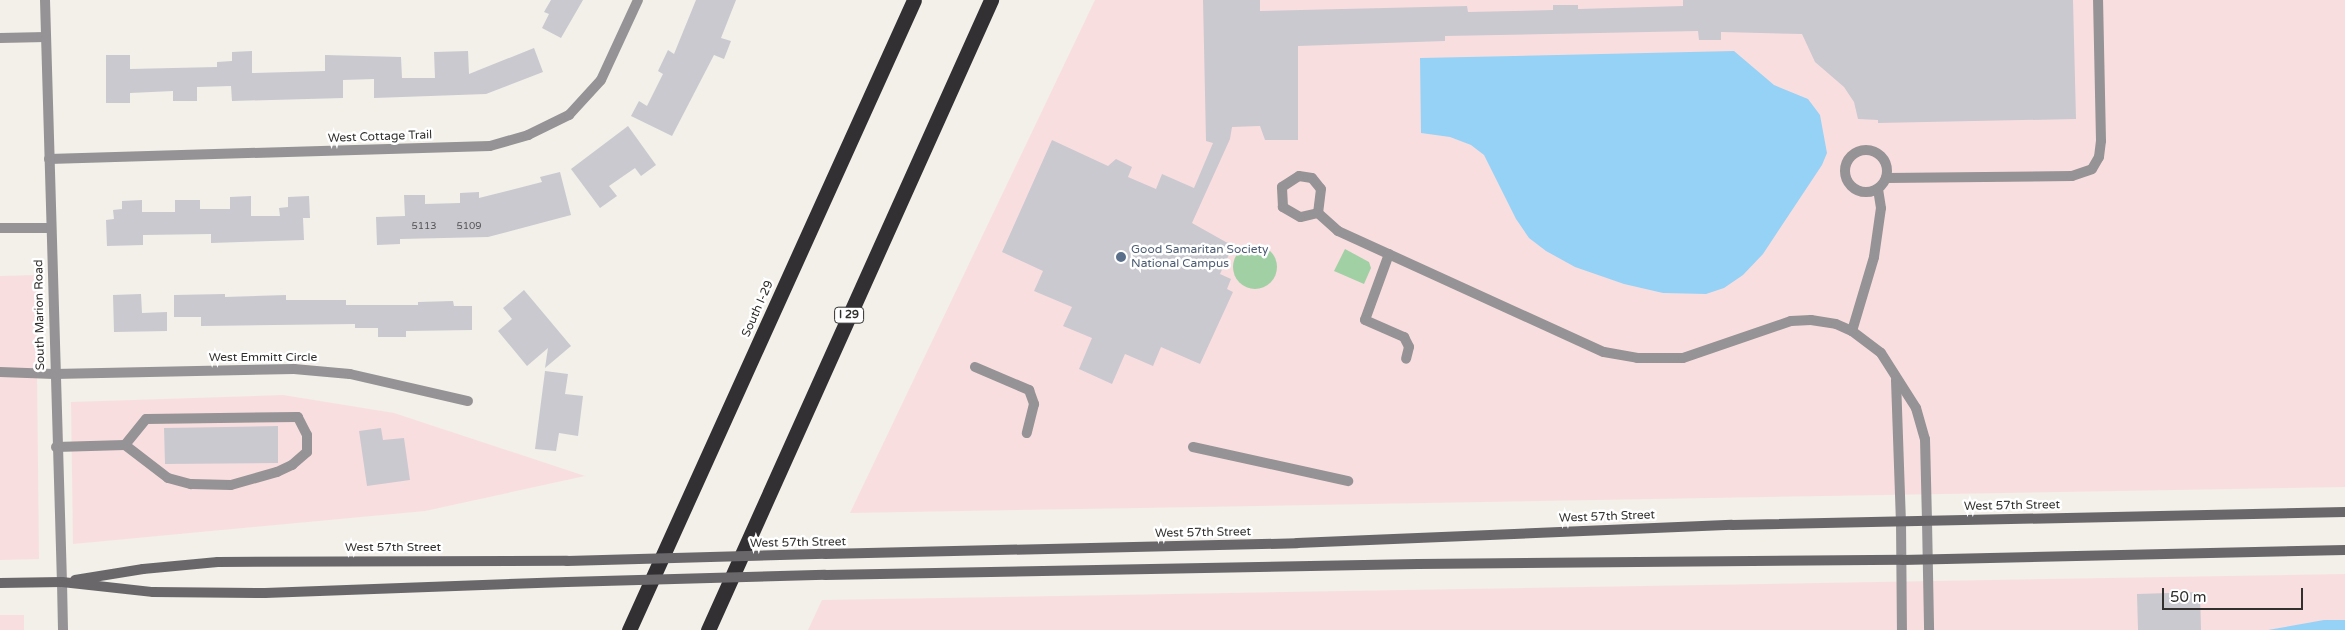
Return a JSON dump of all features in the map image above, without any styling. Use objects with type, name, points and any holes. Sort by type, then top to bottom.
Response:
[{"type":"highway","name":"South I-29","points":[[629,630],[914,0]]},
{"type":"highway","name":"I 29","points":[[708,630],[991,0]]},
{"type":"main road","name":"West 57th Street","points":[[62,582],[143,569],[218,562],[567,560],[1296,543],[1713,526],[2345,512]]},
{"type":"main road","name":"West 57th Street","points":[[0,583],[62,582],[153,592],[265,593],[825,575],[1409,564],[1929,560],[2345,550]]},
{"type":"street","name":"South Marion Road","points":[[45,0],[56,447],[63,630]]},
{"type":"street","name":"West Cottage Trail","points":[[49,159],[490,146],[528,135],[569,115],[601,80],[638,0]]},
{"type":"street","points":[[1886,178],[2072,176],[2092,169],[2100,157],[2102,142],[2098,0]]},
{"type":"street","points":[[0,38],[46,38]]},
{"type":"street","points":[[1859,151],[1874,151],[1884,160],[1886,178],[1878,189],[1865,192],[1852,186],[1845,174],[1848,160],[1859,151]]},
{"type":"street","points":[[1298,176],[1317,183],[1322,196],[1318,213],[1300,218],[1288,213],[1280,194],[1286,182],[1298,176]]},
{"type":"street","points":[[1852,332],[1874,257],[1881,208],[1878,189]]},
{"type":"street","points":[[1318,213],[1338,231],[1604,352],[1637,358],[1683,358],[1791,321],[1827,322],[1852,332],[1881,353],[1916,408],[1925,438],[1929,630]]},
{"type":"street","points":[[0,228],[51,228]]},
{"type":"street","points":[[1389,254],[1365,320],[1404,336],[1409,347],[1406,359]]},
{"type":"street","points":[[975,366],[1029,390],[1034,404],[1027,433]]},
{"type":"street","name":"West Emmitt Circle","points":[[0,372],[54,374],[313,370],[350,374],[468,401]]},
{"type":"street","points":[[1896,376],[1902,560],[1902,630]]},
{"type":"street","points":[[56,447],[125,445],[168,478],[191,484],[231,485],[260,479],[292,466],[307,452],[307,435],[298,417],[146,418],[125,445]]},
{"type":"street","points":[[1193,447],[1348,481]]},
{"type":"shaded area","points":[[1095,0],[2345,0],[2345,487],[850,513]]},
{"type":"shaded area","points":[[36,275],[39,559],[0,560],[0,276]]},
{"type":"shaded area","points":[[283,395],[394,413],[585,476],[425,511],[73,544],[71,402]]},
{"type":"shaded area","points":[[2345,574],[2345,630],[808,630],[822,600]]},
{"type":"shaded area","points":[[0,615],[24,615],[24,630],[0,630]]},
{"type":"green space","points":[[1255,245],[1267,249],[1273,255],[1277,267],[1273,279],[1267,285],[1255,289],[1243,285],[1237,279],[1233,267],[1237,255],[1243,249]]},
{"type":"green space","points":[[1345,249],[1369,262],[1371,268],[1364,284],[1334,271]]},
{"type":"water","points":[[1734,51],[1774,85],[1808,99],[1820,115],[1827,153],[1822,165],[1763,254],[1743,275],[1724,288],[1706,294],[1663,293],[1624,284],[1575,267],[1546,251],[1529,238],[1516,219],[1484,155],[1471,145],[1450,137],[1421,133],[1420,58]]},
{"type":"water","points":[[2324,620],[2345,620],[2345,630],[2268,630]]},
{"type":"building","points":[[551,0],[583,0],[561,38],[542,28],[549,14],[544,12]]},
{"type":"building","points":[[696,0],[736,0],[721,38],[731,41],[724,59],[714,55],[672,136],[631,116],[639,101],[647,106],[663,74],[658,71],[668,50],[674,54]]},
{"type":"building","points":[[1203,0],[1260,0],[1260,11],[1467,6],[1468,12],[1553,10],[1553,5],[1578,5],[1578,9],[1683,6],[1683,0],[2073,0],[2076,119],[1878,123],[1878,120],[1858,119],[1854,102],[1844,87],[1815,62],[1802,34],[1721,32],[1721,40],[1699,40],[1698,31],[1445,36],[1445,41],[1298,46],[1298,140],[1265,140],[1260,126],[1232,127],[1230,139],[1192,223],[1233,246],[1220,274],[1231,279],[1227,289],[1233,292],[1200,364],[1161,347],[1153,366],[1125,354],[1112,384],[1079,369],[1092,338],[1063,326],[1072,307],[1034,291],[1043,271],[1002,252],[1052,140],[1108,166],[1116,159],[1132,167],[1128,177],[1156,189],[1162,174],[1194,188],[1213,143],[1206,141]]},
{"type":"building","points":[[534,48],[543,72],[486,94],[374,98],[374,79],[343,80],[343,98],[232,101],[231,86],[197,87],[197,101],[173,101],[173,91],[130,93],[130,103],[106,103],[106,55],[130,55],[130,69],[217,67],[217,62],[232,61],[232,52],[252,51],[252,73],[325,71],[325,55],[401,57],[402,78],[435,78],[434,52],[468,51],[469,74]]},
{"type":"building","points":[[628,126],[656,165],[641,176],[635,168],[609,186],[617,196],[600,208],[571,169]]},
{"type":"building","points":[[560,172],[571,215],[488,237],[400,239],[400,244],[377,245],[376,217],[405,216],[404,195],[425,195],[425,204],[460,203],[460,193],[479,192],[479,198],[542,182],[540,177]]},
{"type":"building","points":[[251,196],[251,216],[280,216],[279,208],[288,207],[288,197],[309,196],[310,218],[303,218],[304,240],[211,243],[211,234],[143,235],[143,245],[107,246],[106,220],[114,219],[113,210],[122,209],[122,201],[142,200],[142,212],[175,212],[175,200],[200,200],[200,209],[230,209],[230,197]]},
{"type":"building","points":[[524,290],[571,346],[545,368],[548,348],[527,366],[498,331],[512,319],[503,308]]},
{"type":"building","points":[[141,294],[142,313],[167,312],[167,331],[114,332],[113,295]]},
{"type":"building","points":[[225,294],[225,297],[286,295],[286,300],[346,300],[346,305],[418,305],[418,302],[453,301],[454,306],[472,306],[472,330],[406,331],[406,337],[378,337],[378,328],[355,328],[355,324],[201,326],[201,317],[174,317],[174,295]]},
{"type":"building","points":[[545,371],[568,374],[565,394],[583,396],[578,436],[559,433],[556,451],[535,449]]},
{"type":"building","points":[[278,426],[278,463],[165,464],[164,428]]},
{"type":"building","points":[[381,428],[383,440],[404,438],[410,480],[367,486],[359,431]]},
{"type":"building","points":[[2200,592],[2201,630],[2138,630],[2137,594]]},
{"type":"place","name":"Good Samaritan Society National Campus","points":[[1121,257]]}]
